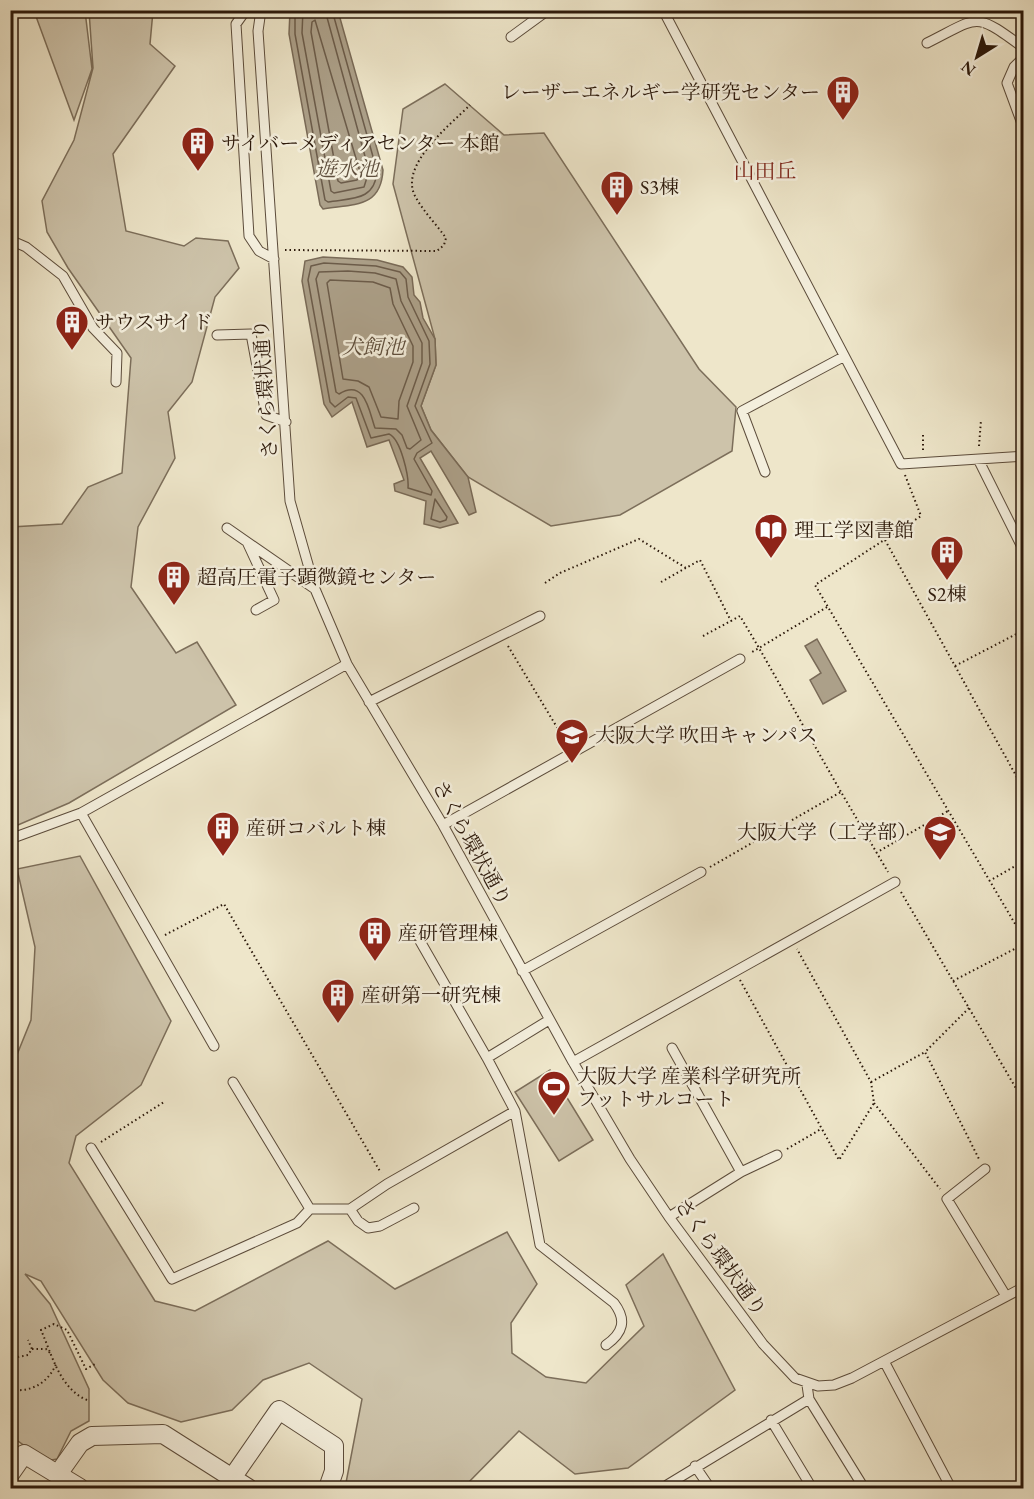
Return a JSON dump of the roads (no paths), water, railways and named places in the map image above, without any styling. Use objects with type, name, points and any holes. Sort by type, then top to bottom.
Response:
[{"type":"street","points":[[232,1478],[279,1410],[334,1446],[334,1471],[328,1488]]},
{"type":"street","points":[[58,1474],[80,1443],[92,1436],[163,1434],[248,1488]]},
{"type":"street","points":[[10,1474],[24,1454],[80,1488]]},
{"type":"lane","points":[[246,10],[236,24],[249,236],[259,250],[274,254]]},
{"type":"lane","name":"さくら環状通り","points":[[261,10],[258,31],[290,501],[315,590],[347,664],[443,825],[549,1020],[630,1159],[669,1217],[763,1344],[784,1368],[807,1385]]},
{"type":"lane","points":[[511,37],[548,10]]},
{"type":"lane","points":[[663,10],[901,464],[978,461],[1023,456]]},
{"type":"lane","points":[[927,43],[971,21],[986,20],[1023,48]]},
{"type":"lane","points":[[1023,57],[1014,67],[1007,83],[1023,129]]},
{"type":"lane","points":[[10,240],[26,247],[63,276],[93,328],[117,353],[116,382]]},
{"type":"lane","points":[[218,335],[251,334],[266,415],[286,422]]},
{"type":"lane","points":[[765,472],[742,411],[843,357]]},
{"type":"lane","points":[[978,461],[1023,551]]},
{"type":"lane","points":[[227,528],[315,590]]},
{"type":"lane","points":[[247,541],[274,600],[256,610]]},
{"type":"lane","points":[[369,702],[540,616]]},
{"type":"lane","points":[[443,825],[740,659]]},
{"type":"lane","points":[[10,839],[81,813],[347,664]]},
{"type":"lane","points":[[81,813],[214,1046]]},
{"type":"lane","points":[[522,971],[701,872]]},
{"type":"lane","points":[[573,1062],[736,973],[895,882]]},
{"type":"lane","points":[[420,941],[515,1111],[540,1245],[614,1303],[622,1314],[622,1328],[617,1337],[606,1345]]},
{"type":"lane","points":[[487,1058],[549,1020]]},
{"type":"lane","points":[[672,1048],[741,1172]]},
{"type":"lane","points":[[233,1082],[310,1209]]},
{"type":"lane","points":[[91,1148],[172,1279],[297,1223],[310,1209],[350,1209],[387,1184],[515,1111]]},
{"type":"lane","points":[[669,1217],[741,1172],[777,1155]]},
{"type":"lane","points":[[985,1169],[947,1199],[1006,1296]]},
{"type":"lane","points":[[350,1209],[358,1221],[368,1228],[380,1226],[414,1208]]},
{"type":"lane","points":[[864,1488],[809,1400],[807,1385],[834,1385],[1023,1287]]},
{"type":"lane","points":[[884,1361],[951,1488]]},
{"type":"lane","points":[[666,1485],[771,1420],[809,1400]]},
{"type":"lane","points":[[771,1420],[812,1488]]},
{"type":"lane","points":[[695,1466],[710,1488]]},
{"type":"water","name":"遊水池","points":[[290,11],[338,11],[383,170],[377,191],[364,202],[323,209],[320,205],[289,34]]},
{"type":"water","name":"犬飼池","points":[[323,257],[377,260],[403,267],[412,277],[414,295],[420,302],[423,318],[435,339],[436,365],[421,406],[431,430],[468,477],[476,512],[469,515],[431,451],[420,458],[458,523],[440,528],[424,524],[426,501],[395,491],[394,484],[404,480],[389,440],[367,447],[352,402],[332,417],[324,404],[302,281],[305,261]]},
{"type":"water","points":[[817,639],[846,691],[823,704],[810,680],[821,673],[805,646]]},
{"type":"place","name":"レーザーエネルギー学研究センター","points":[[843,121]]},
{"type":"place","name":"サイバーメディアセンター 本館","points":[[198,172]]},
{"type":"place","name":"S3棟","points":[[617,216]]},
{"type":"place","name":"サウスサイド","points":[[72,351]]},
{"type":"place","name":"理工学図書館","points":[[771,559]]},
{"type":"place","name":"S2棟","points":[[947,581]]},
{"type":"place","name":"超高圧電子顕微鏡センター","points":[[174,606]]},
{"type":"place","name":"大阪大学 吹田キャンパス","points":[[572,764]]},
{"type":"place","name":"産研コバルト棟","points":[[223,857]]},
{"type":"place","name":"大阪大学（工学部）","points":[[940,861]]},
{"type":"place","name":"産研管理棟","points":[[375,962]]},
{"type":"place","name":"産研第一研究棟","points":[[338,1024]]},
{"type":"place","name":"大阪大学 産業科学研究所 フットサルコート","points":[[554,1116]]},
{"type":"district","name":"山田丘","points":[[765,171]]}]
